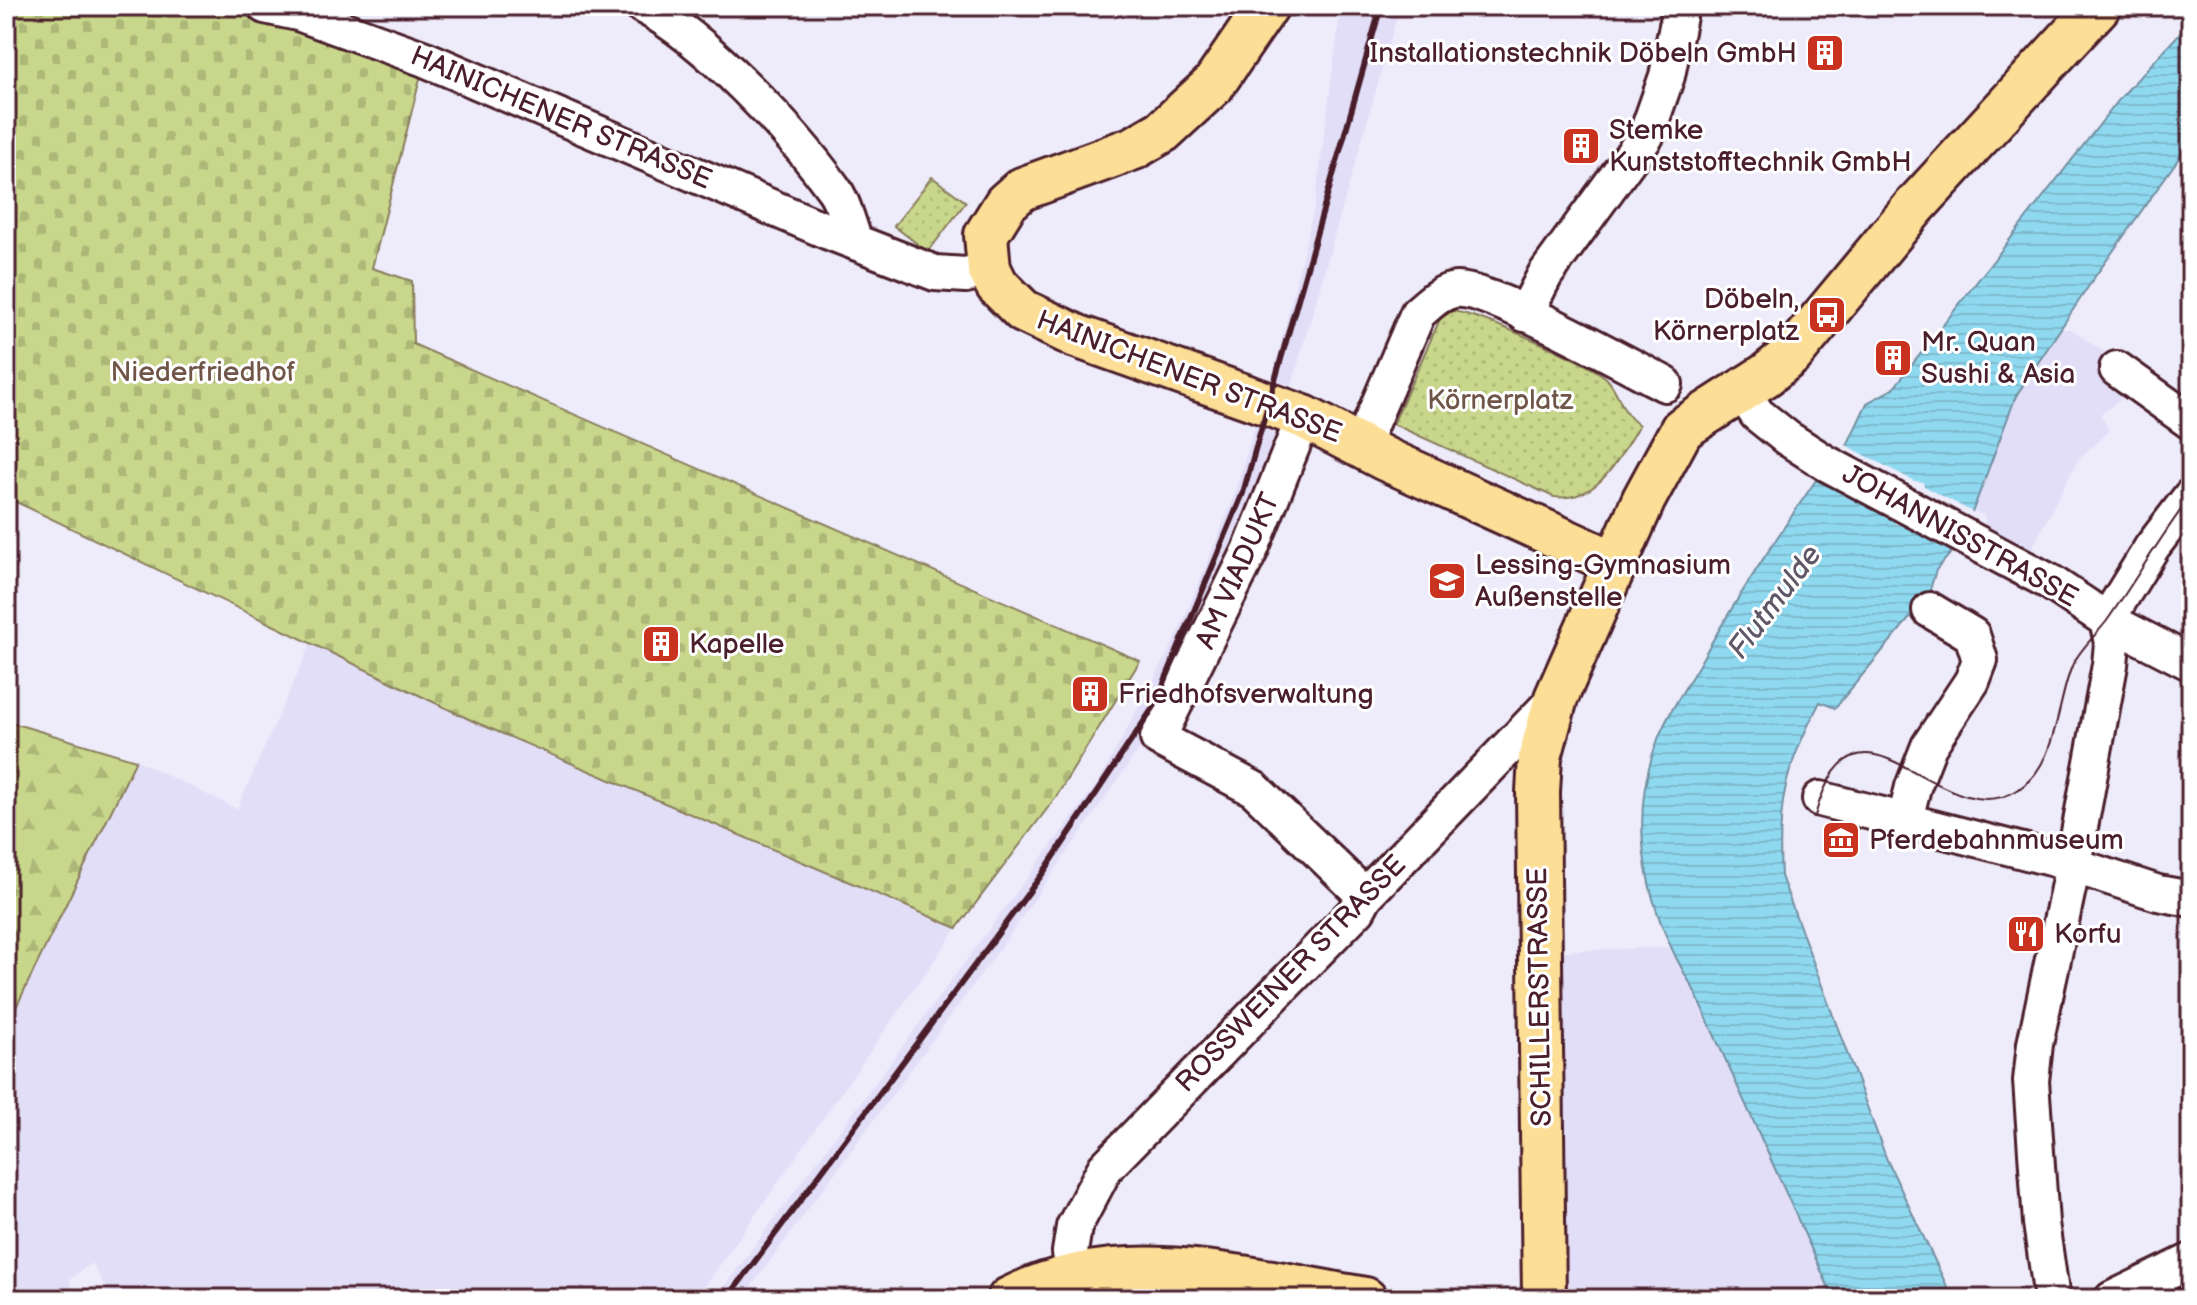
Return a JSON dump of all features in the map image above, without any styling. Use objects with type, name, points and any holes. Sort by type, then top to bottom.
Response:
[{"type":"main road","points":[[989,269],[986,235],[1006,203],[1022,189],[1134,148],[1163,131],[1213,85],[1267,6]]},
{"type":"main road","points":[[1556,698],[1615,563],[1669,448],[1682,429],[1792,354],[1915,206],[2089,9]]},
{"type":"main road","name":"HAINICHENER STRASSE","points":[[989,269],[997,285],[1023,311],[1076,336],[1304,417],[1361,446]]},
{"type":"main road","points":[[1361,446],[1615,563]]},
{"type":"main road","name":"SCHILLERSTRASSE","points":[[1544,1299],[1538,792],[1540,757],[1556,698]]},
{"type":"main road","points":[[1009,1299],[1042,1282],[1111,1267],[1142,1267],[1233,1277],[1365,1299]]},
{"type":"street","name":"HAINICHENER STRASSE","points":[[265,6],[298,13],[425,59],[829,232],[854,239],[935,273],[966,275],[989,269]]},
{"type":"street","points":[[643,6],[674,22],[761,104],[835,190],[854,239]]},
{"type":"street","points":[[1525,314],[1545,275],[1646,136],[1667,76],[1681,6]]},
{"type":"street","points":[[1361,446],[1418,313],[1436,297],[1454,290],[1474,292],[1525,314],[1665,384]]},
{"type":"street","points":[[2117,369],[2191,422]]},
{"type":"street","name":"JOHANNISSTRASSE","points":[[1727,400],[1757,414],[1826,463],[2050,582],[2107,620],[2191,663]]},
{"type":"street","name":"AM VIADUKT","points":[[1304,417],[1250,551],[1158,738],[1254,789],[1365,896]]},
{"type":"street","points":[[2052,1299],[2041,1223],[2031,1081],[2035,1044],[2073,865],[2110,665],[2112,643],[2107,620],[2152,547],[2191,496]]},
{"type":"street","points":[[1905,820],[1913,787],[1929,746],[1972,681],[1980,660],[1972,635],[1930,610]]},
{"type":"street","name":"ROSSWEINER STRASSE","points":[[1073,1273],[1070,1252],[1074,1227],[1105,1168],[1358,909],[1365,896],[1556,698]]},
{"type":"street","points":[[1820,799],[2073,865],[2158,893],[2191,899]]},
{"type":"street","points":[[2112,1299],[2191,1261]]},
{"type":"shaded area","points":[[1341,6],[1400,6],[1292,385],[1272,380],[1315,204]]},
{"type":"shaded area","points":[[2059,329],[2071,329],[2121,364],[2108,380],[2123,397],[2100,415],[2109,430],[2078,460],[2030,552],[1986,528],[1984,516],[1974,510],[2016,396]]},
{"type":"shaded area","points":[[1258,416],[1283,423],[1257,499],[1144,742],[1005,942],[742,1299],[715,1299],[1099,781],[1176,638],[1231,505]]},
{"type":"shaded area","points":[[311,643],[475,722],[957,928],[696,1299],[111,1299],[92,1263],[69,1280],[78,1299],[6,1299],[6,1028],[136,760],[237,809]]},
{"type":"shaded area","points":[[1668,947],[1693,988],[1834,1299],[1564,1299],[1564,951]]},
{"type":"green space","name":"Niederfriedhof","points":[[6,6],[265,6],[425,59],[372,268],[412,281],[413,344],[1140,661],[1056,797],[957,928],[475,722],[6,497]]},
{"type":"green space","points":[[932,177],[966,202],[928,252],[894,226]]},
{"type":"green space","name":"Körnerplatz","points":[[1451,311],[1532,340],[1581,362],[1608,380],[1628,415],[1639,425],[1615,464],[1596,485],[1570,497],[1554,497],[1393,424],[1440,319]]},
{"type":"green space","points":[[6,721],[136,760],[6,1028]]},
{"type":"water","name":"Flutmulde","points":[[2191,21],[2191,141],[2094,278],[2016,396],[1973,510],[1957,546],[1936,570],[1928,596],[1835,708],[1820,702],[1791,766],[1780,826],[1781,876],[1887,1160],[1953,1299],[1834,1299],[1693,988],[1663,929],[1653,899],[1642,835],[1648,771],[1668,717],[1718,632],[1816,480],[1828,486],[1867,403],[1893,389],[2122,96]]},
{"type":"pier","points":[[1844,444],[1914,481],[1923,482],[1924,486],[1976,514],[1957,553],[1904,525],[1895,524],[1894,520],[1817,479],[1826,481]]},
{"type":"tram line","points":[[1815,816],[1832,775],[1853,756],[1876,755],[1958,793],[1987,799],[2016,791],[2030,780],[2048,751],[2075,660],[2106,622],[2191,496]]},
{"type":"railway","points":[[727,1299],[1043,873],[1155,705],[1243,493],[1381,6]]},
{"type":"place","name":"Installationstechnik Döbeln GmbH","points":[[1825,53]]},
{"type":"place","name":"Stemke Kunststofftechnik GmbH","points":[[1581,146]]},
{"type":"place","name":"Döbeln, Körnerplatz","points":[[1827,315]]},
{"type":"place","name":"Mr. Quan Sushi & Asia","points":[[1893,358]]},
{"type":"place","name":"Lessing-Gymnasium Außenstelle","points":[[1447,581]]},
{"type":"place","name":"Kapelle","points":[[661,644]]},
{"type":"place","name":"Friedhofsverwaltung","points":[[1090,694]]},
{"type":"place","name":"Pferdebahnmuseum","points":[[1841,840]]},
{"type":"place","name":"Korfu","points":[[2026,934]]}]
